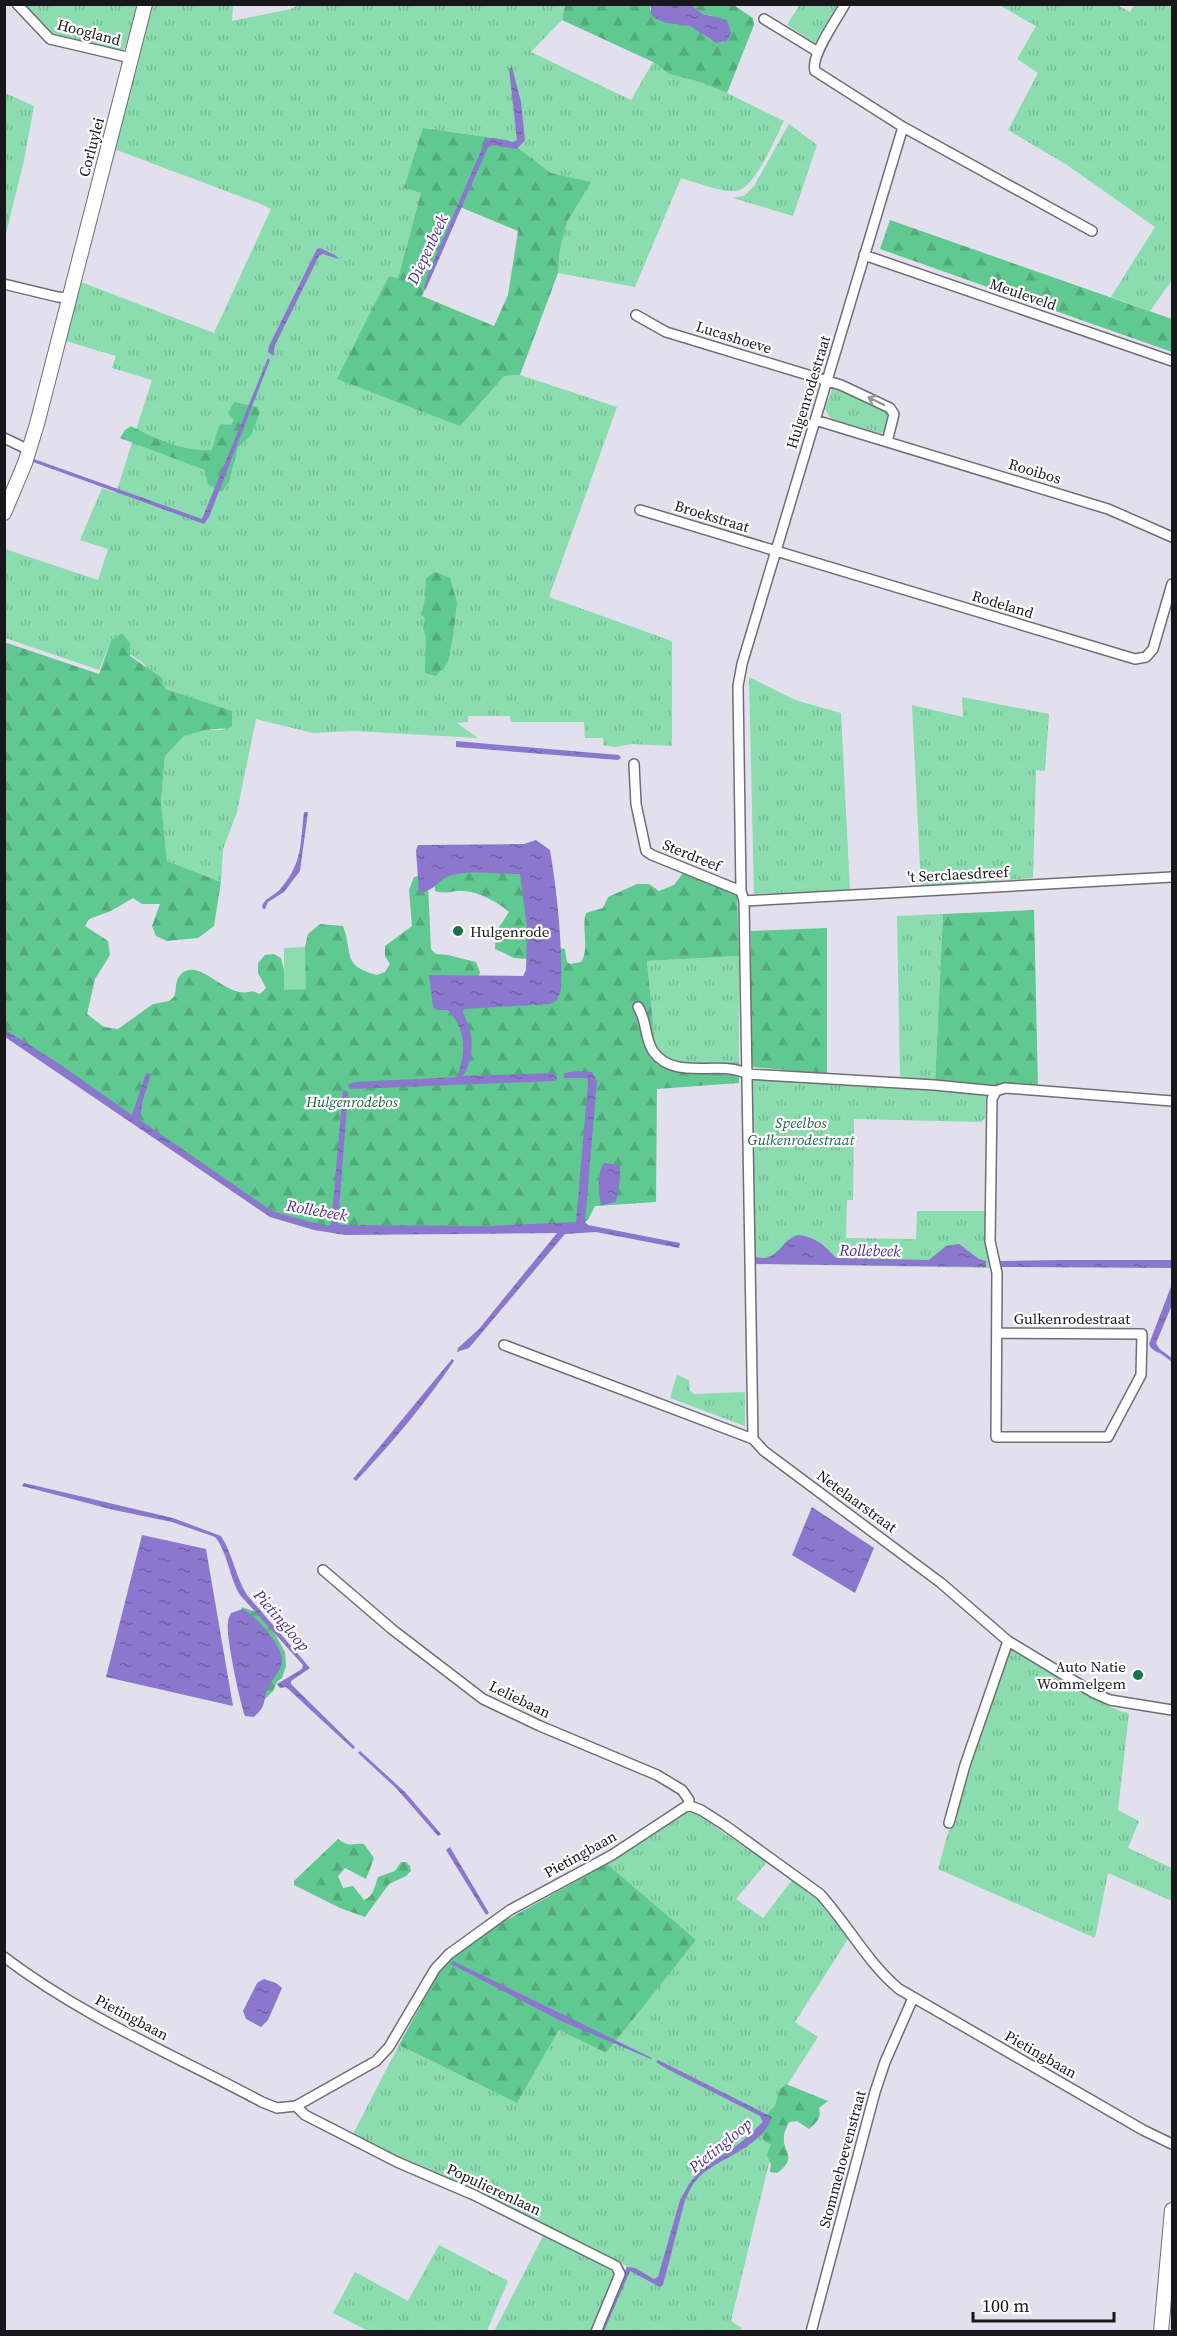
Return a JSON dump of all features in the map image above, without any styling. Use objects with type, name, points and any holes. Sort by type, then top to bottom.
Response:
[{"type":"street","name":"Hoogland","points":[[16,4],[50,39],[131,58]]},
{"type":"street","name":"Corluylei","points":[[4,513],[29,450],[145,4]]},
{"type":"street","points":[[845,4],[818,52],[814,66],[819,74],[903,127],[1092,231]]},
{"type":"street","points":[[764,19],[818,52]]},
{"type":"street","name":"Hulgenrodestraat","points":[[741,891],[738,686],[742,665],[903,127]]},
{"type":"street","name":"Meuleveld","points":[[864,255],[1173,361]]},
{"type":"street","points":[[4,284],[69,298]]},
{"type":"street","name":"Lucashoeve","points":[[636,315],[666,332],[827,380]]},
{"type":"street","points":[[827,380],[893,410],[894,417],[887,442]]},
{"type":"street","name":"Rooibos","points":[[815,420],[1108,509],[1173,537]]},
{"type":"street","points":[[4,438],[29,450]]},
{"type":"street","name":"Broekstraat","points":[[640,510],[776,551]]},
{"type":"street","name":"Rodeland","points":[[776,551],[1135,659],[1146,657],[1153,649],[1173,584]]},
{"type":"street","name":"Sterdreef","points":[[634,764],[636,804],[646,851],[741,891]]},
{"type":"street","name":"'t Serclaesdreef","points":[[744,901],[1173,877]]},
{"type":"street","points":[[741,891],[744,901],[753,1439]]},
{"type":"street","points":[[638,1007],[643,1014],[648,1040],[654,1052],[663,1061],[681,1068],[738,1069],[747,1074],[996,1091],[1005,1088],[1173,1101]]},
{"type":"street","name":"Gulkenrodestraat","points":[[996,1091],[992,1099],[990,1214],[990,1241],[997,1274],[996,1437],[1108,1437],[1141,1375],[1142,1334],[997,1333]]},
{"type":"street","name":"Netelaarstraat","points":[[504,1345],[753,1439],[764,1451],[940,1583],[1008,1641],[1094,1693],[1110,1700],[1173,1710]]},
{"type":"street","name":"Leliebaan","points":[[323,1570],[393,1630],[483,1699],[540,1726],[657,1775],[682,1790],[689,1800],[688,1805]]},
{"type":"street","points":[[949,1822],[965,1765],[1008,1641]]},
{"type":"street","name":"Pietingbaan","points":[[4,1957],[34,1980],[107,2023],[262,2102],[277,2108],[296,2106],[383,2055],[435,1969],[457,1948],[510,1910],[612,1855],[688,1805],[701,1810],[726,1826],[820,1894],[875,1966],[886,1978],[913,1998],[1143,2130],[1173,2144]]},
{"type":"street","name":"Stommehoevenstraat","points":[[811,2331],[875,2092],[885,2062],[913,1998]]},
{"type":"street","name":"Populierenlaan","points":[[296,2106],[305,2115],[397,2162],[474,2195],[616,2266],[620,2274],[596,2331]]},
{"type":"street","points":[[1161,2331],[1173,2210]]},
{"type":"green space","points":[[300,4],[565,5],[562,20],[531,52],[631,100],[653,62],[669,74],[700,82],[727,93],[784,121],[757,173],[742,188],[735,191],[722,190],[681,178],[635,287],[558,273],[560,249],[567,222],[590,182],[551,173],[508,140],[423,128],[405,188],[421,193],[398,278],[388,276],[459,426],[504,376],[520,375],[617,407],[549,597],[672,641],[672,746],[632,744],[614,747],[603,745],[603,738],[585,738],[584,722],[511,722],[510,716],[468,716],[468,722],[457,723],[478,738],[354,731],[313,733],[256,719],[237,812],[223,849],[221,882],[167,861],[161,802],[165,756],[184,736],[205,730],[225,730],[164,689],[144,664],[111,641],[99,670],[5,638],[5,549],[98,580],[108,549],[80,540],[102,488],[116,493],[152,380],[112,368],[116,356],[66,341],[81,282],[214,333],[271,209],[114,149],[152,5],[233,5],[232,21],[291,9]]},
{"type":"green space","points":[[732,4],[753,18],[754,25],[727,93],[700,82],[669,74],[653,62],[562,20],[565,5],[651,5],[650,9],[656,19],[690,26],[713,41],[724,42],[712,16],[703,14],[691,5]]},
{"type":"green space","points":[[800,4],[837,5],[815,43],[787,25]]},
{"type":"green space","points":[[22,5],[137,5],[128,44],[122,51],[56,39]]},
{"type":"green space","points":[[999,5],[1117,5],[1130,12],[1134,5],[1172,5],[1172,280],[1150,311],[1111,297],[1155,227],[1067,165],[1008,130],[1038,73],[1017,59],[1036,26]]},
{"type":"green space","points":[[5,93],[34,106],[24,160],[5,238]]},
{"type":"green space","points":[[789,124],[817,145],[793,216],[733,198],[744,196],[754,186]]},
{"type":"green space","points":[[423,128],[508,140],[551,173],[591,182],[567,222],[560,249],[558,273],[520,375],[504,376],[460,426],[337,379],[389,276],[398,278],[421,193],[404,188]],"holes":[[[460,207],[518,231],[508,295],[494,326],[422,296]]]},
{"type":"green space","points":[[890,220],[1172,319],[1172,352],[880,249]]},
{"type":"green space","points":[[833,387],[838,387],[890,411],[886,432],[880,433],[831,419],[825,409]]},
{"type":"green space","points":[[234,402],[257,407],[260,412],[251,435],[238,447],[229,482],[221,492],[208,484],[205,470],[120,438],[131,426],[180,447],[212,450],[221,424],[231,425],[234,420],[228,413]]},
{"type":"green space","points":[[435,572],[450,578],[457,603],[448,662],[436,676],[425,673],[426,637],[423,628],[425,618],[421,614],[425,601],[426,578]]},
{"type":"green space","name":"Hulgenrodebos","points":[[122,633],[130,643],[130,656],[162,678],[165,689],[232,711],[232,726],[184,736],[165,756],[161,802],[167,861],[221,882],[214,926],[198,938],[167,941],[156,936],[152,926],[160,904],[142,904],[133,898],[111,911],[89,919],[85,926],[108,941],[110,955],[95,979],[87,1014],[104,1027],[118,1029],[153,1004],[169,1001],[174,997],[179,977],[188,970],[197,970],[233,990],[260,994],[266,988],[258,973],[258,963],[265,955],[274,954],[281,958],[284,970],[305,947],[308,934],[320,924],[343,926],[353,963],[377,975],[385,972],[390,964],[385,956],[385,946],[412,926],[409,890],[414,877],[423,875],[428,884],[431,949],[436,954],[476,962],[480,972],[478,978],[503,1000],[553,947],[565,949],[567,962],[570,964],[581,962],[585,951],[586,913],[603,908],[608,897],[637,884],[649,884],[659,891],[674,885],[683,873],[737,895],[739,956],[647,961],[657,1065],[739,1062],[739,1083],[657,1089],[656,1202],[595,1206],[588,1220],[580,1225],[335,1229],[259,1208],[5,1033],[4,642],[99,674],[111,641]]},
{"type":"green space","points":[[749,677],[795,700],[841,713],[850,890],[754,894]]},
{"type":"green space","points":[[962,697],[1049,714],[1045,771],[1036,770],[1033,878],[921,886],[912,705],[963,717]]},
{"type":"green space","points":[[439,869],[523,871],[531,883],[529,959],[514,958],[495,949],[496,932],[509,912],[494,901],[476,893],[435,891],[434,878]]},
{"type":"green space","points":[[1034,910],[1038,1087],[935,1083],[943,914]]},
{"type":"green space","name":"Speelbos Gulkenrodestraat","points":[[943,914],[935,1083],[986,1087],[985,1118],[981,1122],[854,1119],[853,1200],[847,1200],[846,1238],[916,1239],[917,1211],[985,1211],[985,1242],[990,1268],[757,1264],[750,1260],[747,1074],[900,1081],[897,916]]},
{"type":"green space","points":[[827,928],[827,1074],[753,1067],[751,1062],[751,931]]},
{"type":"green space","points":[[305,947],[306,989],[284,990],[284,948]]},
{"type":"green space","points":[[739,956],[739,1062],[657,1065],[647,961]]},
{"type":"green space","points":[[677,1375],[689,1380],[690,1391],[694,1394],[745,1392],[745,1426],[670,1398]]},
{"type":"green space","points":[[242,1607],[256,1612],[272,1629],[285,1652],[286,1666],[282,1678],[265,1699],[261,1698],[240,1614]]},
{"type":"green space","points":[[1011,1647],[1104,1704],[1129,1713],[1118,1810],[1139,1821],[1128,1848],[1172,1868],[1172,1901],[1108,1873],[1095,1938],[938,1869],[966,1768]]},
{"type":"green space","points":[[686,1810],[698,1815],[767,1862],[736,1899],[763,1918],[792,1880],[816,1898],[848,1939],[795,2022],[818,2037],[788,2084],[731,2321],[742,2328],[740,2331],[600,2331],[627,2266],[471,2188],[352,2136],[399,2045],[517,2103],[559,2030],[606,2053],[695,1940],[607,1864]]},
{"type":"green space","points":[[338,1839],[349,1844],[364,1844],[374,1858],[366,1879],[345,1868],[338,1876],[343,1888],[353,1886],[364,1900],[372,1894],[378,1877],[395,1871],[401,1862],[406,1862],[410,1866],[411,1871],[389,1884],[365,1917],[340,1908],[294,1885],[294,1881]]},
{"type":"green space","points":[[607,1864],[696,1940],[606,2053],[559,2030],[517,2103],[399,2045],[443,1965],[480,1935]]},
{"type":"green space","points":[[786,2084],[828,2101],[819,2108],[819,2117],[809,2129],[797,2121],[789,2122],[784,2137],[788,2159],[777,2173],[770,2172],[771,2165],[767,2155],[771,2144],[765,2142],[759,2132],[765,2116],[775,2106],[780,2089]]},
{"type":"green space","points":[[544,2234],[611,2267],[615,2275],[592,2331],[494,2332]]},
{"type":"green space","points":[[439,2245],[508,2281],[487,2331],[368,2331],[333,2313],[355,2272],[408,2301]]},
{"type":"water","points":[[651,5],[691,5],[703,14],[727,20],[731,33],[727,41],[716,43],[690,26],[656,19],[651,14]]},
{"type":"water","points":[[512,67],[521,102],[525,140],[517,149],[492,145],[488,147],[425,291],[428,274],[486,139],[494,138],[513,142],[517,140],[509,69]]},
{"type":"water","points":[[320,248],[339,259],[323,254],[319,256],[275,345],[273,356],[268,352],[269,346],[317,249]]},
{"type":"water","points":[[268,358],[270,360],[209,517],[204,524],[33,462],[34,459],[202,519]]},
{"type":"water","points":[[456,741],[619,755],[621,758],[618,760],[456,747]]},
{"type":"water","points":[[304,812],[308,812],[300,871],[284,892],[268,902],[263,909],[264,903],[282,887],[294,869],[299,852]]},
{"type":"water","points":[[536,840],[550,850],[559,920],[561,990],[557,1000],[550,1004],[464,1009],[463,1013],[467,1020],[472,1044],[470,1061],[463,1076],[555,1073],[557,1079],[555,1081],[350,1089],[348,1085],[354,1082],[457,1077],[462,1059],[462,1034],[448,1010],[437,1010],[433,1007],[429,975],[523,976],[526,970],[527,928],[520,874],[476,872],[452,875],[419,893],[416,850],[418,845],[524,844]]},
{"type":"water","points":[[4,1029],[58,1063],[132,1115],[146,1073],[151,1074],[142,1103],[140,1120],[272,1211],[326,1226],[331,1225],[343,1091],[345,1090],[348,1093],[338,1222],[340,1225],[488,1226],[576,1222],[588,1083],[587,1078],[564,1078],[564,1073],[592,1072],[597,1081],[585,1222],[588,1225],[680,1243],[679,1248],[596,1232],[565,1234],[469,1348],[457,1352],[458,1348],[479,1329],[557,1233],[345,1235],[314,1230],[270,1217],[5,1037]]},
{"type":"water","points":[[606,1163],[620,1165],[620,1179],[616,1202],[602,1205],[599,1196],[599,1179],[601,1168]]},
{"type":"water","points":[[799,1235],[820,1243],[836,1258],[929,1260],[946,1246],[959,1244],[979,1259],[986,1261],[986,1267],[754,1264],[755,1257],[770,1256],[794,1236]]},
{"type":"water","points":[[1172,1260],[1172,1268],[999,1267],[999,1261]]},
{"type":"water","points":[[1172,1284],[1172,1305],[1156,1343],[1160,1350],[1158,1353],[1149,1344]]},
{"type":"water","points":[[452,1359],[454,1361],[432,1393],[408,1423],[356,1481],[353,1479]]},
{"type":"water","points":[[24,1483],[173,1518],[221,1536],[247,1595],[310,1668],[291,1681],[291,1684],[355,1747],[353,1749],[286,1687],[280,1688],[277,1684],[302,1669],[303,1665],[240,1595],[223,1550],[215,1537],[172,1522],[114,1510],[22,1486]]},
{"type":"water","points":[[812,1507],[874,1548],[855,1593],[792,1555]]},
{"type":"water","points":[[142,1535],[206,1549],[233,1706],[106,1677]]},
{"type":"water","points":[[243,1609],[267,1631],[281,1653],[282,1659],[279,1671],[267,1690],[263,1706],[254,1717],[245,1716],[229,1640],[228,1621],[231,1613]]},
{"type":"water","points":[[360,1751],[405,1792],[441,1834],[438,1836],[396,1788],[358,1753]]},
{"type":"water","points":[[450,1847],[489,1913],[486,1915],[446,1850]]},
{"type":"water","points":[[453,1961],[652,2058],[561,2021],[451,1964]]},
{"type":"water","points":[[264,1979],[282,1988],[268,2020],[261,2027],[246,2019],[243,2011],[257,1983]]},
{"type":"water","points":[[658,2060],[772,2117],[767,2128],[750,2144],[709,2169],[693,2184],[685,2200],[663,2285],[660,2287],[630,2271],[604,2331],[599,2332],[627,2267],[635,2268],[654,2279],[658,2277],[680,2200],[689,2184],[700,2170],[740,2143],[763,2122],[760,2116],[669,2070],[656,2062]]},
{"type":"waterway","name":"Rollebeek","points":[[1157,1349],[1172,1360]]},
{"type":"place","name":"Hulgenrode","points":[[458,931]]},
{"type":"place","name":"Auto Natie Wommelgem","points":[[1138,1675]]},
{"type":"water label","name":"Diepenbeek","points":[[427,249]]},
{"type":"water label","name":"Pietingloop","points":[[282,1620]]},
{"type":"water label","name":"Pietingloop","points":[[720,2145]]}]
